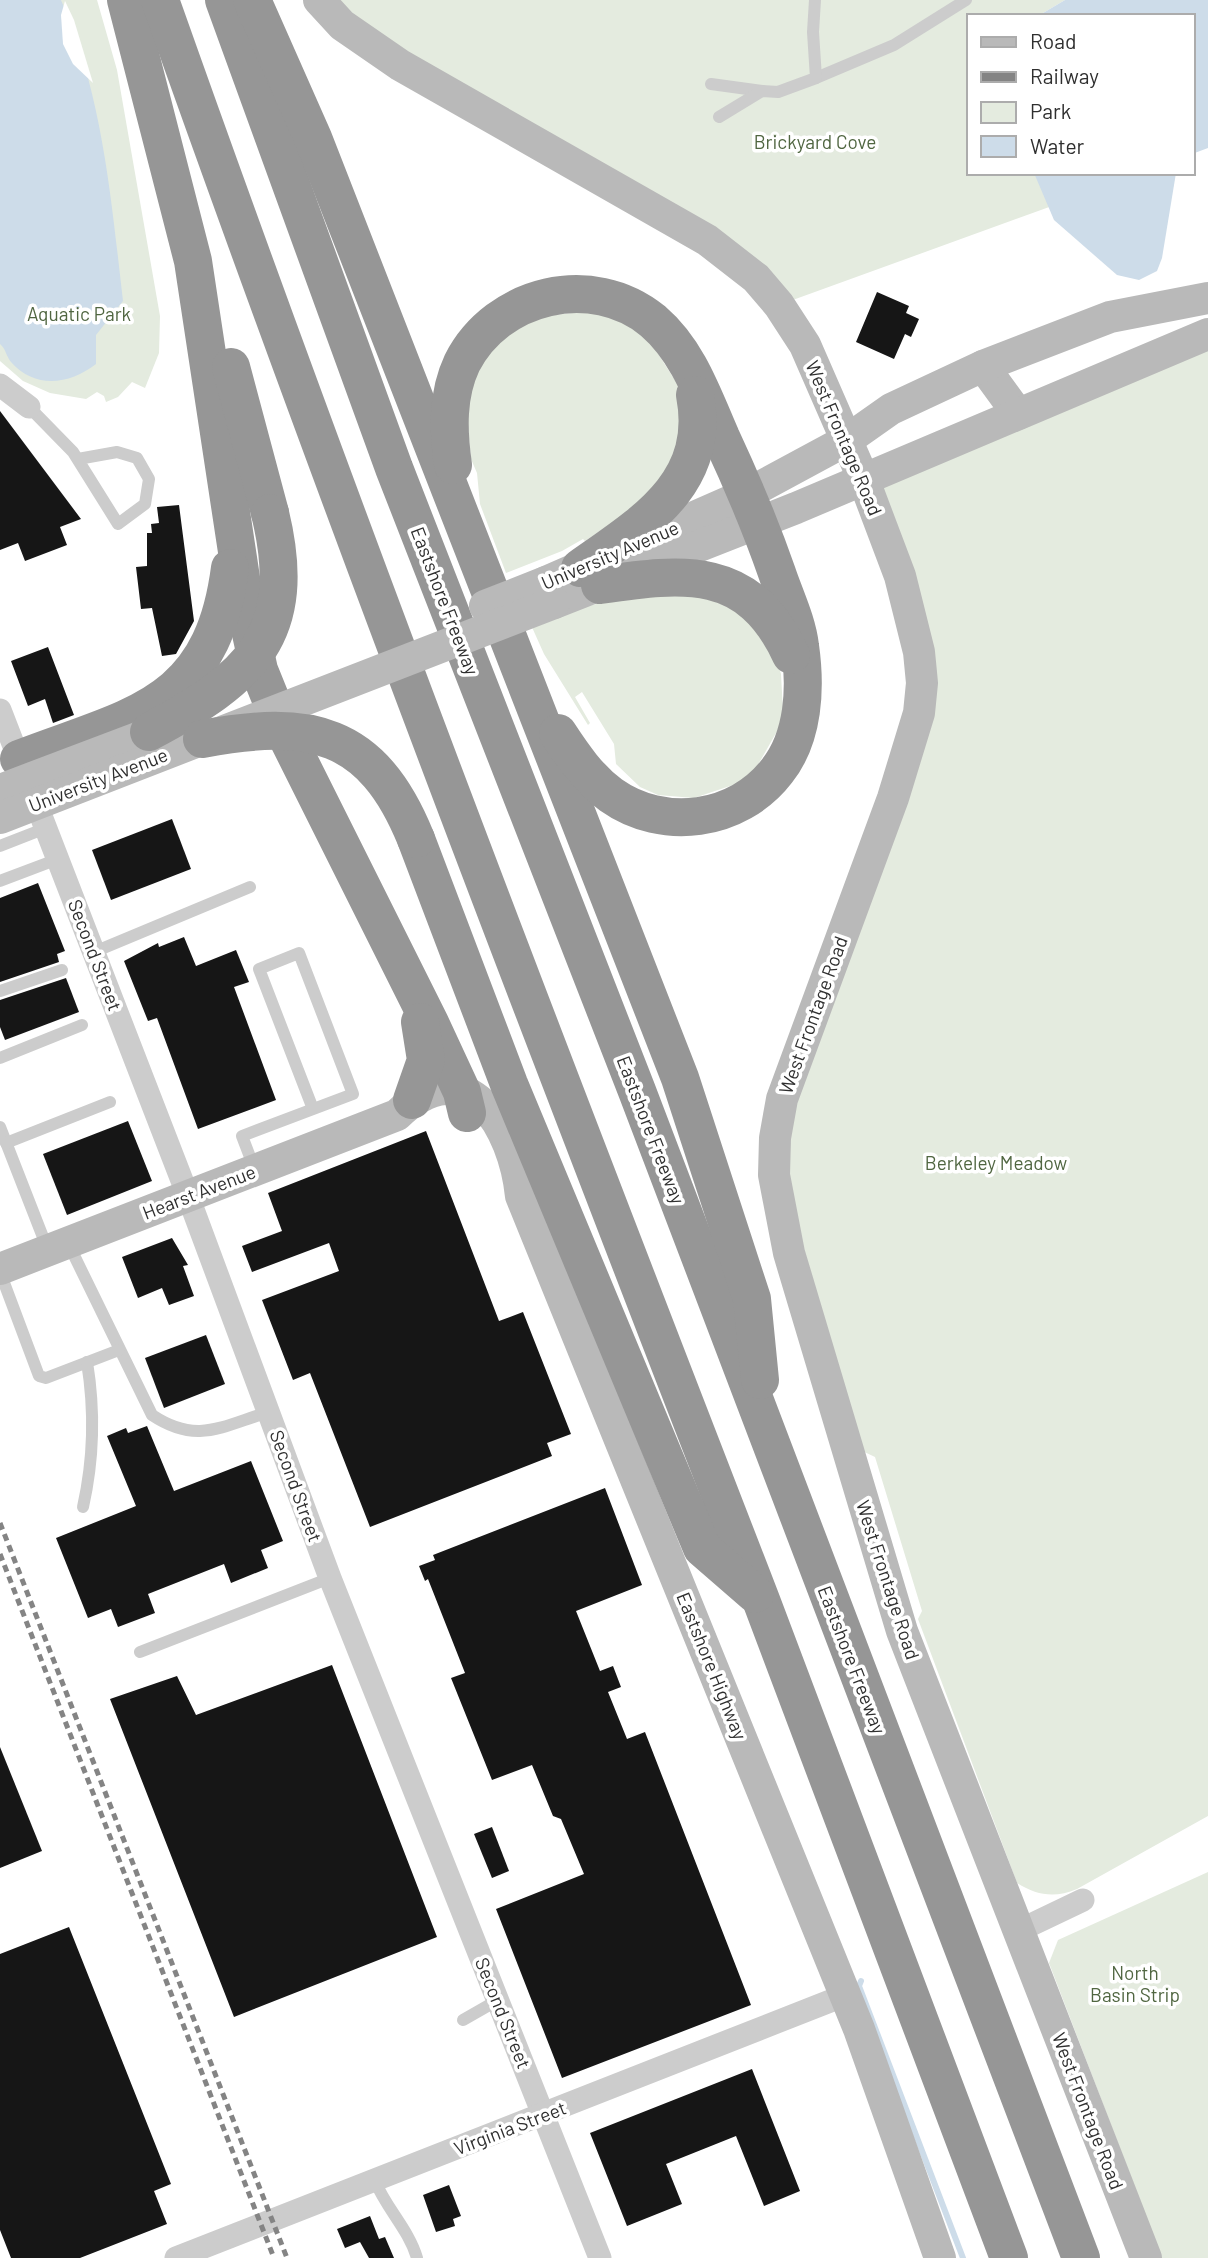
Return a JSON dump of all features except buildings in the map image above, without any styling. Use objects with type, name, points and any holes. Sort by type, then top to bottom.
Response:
[{"type":"highway","points":[[126,0],[193,261],[246,611],[266,690],[395,958],[430,1023],[464,1102]]},
{"type":"highway","points":[[160,0],[292,365],[582,1143],[760,1598],[1009,2258]]},
{"type":"highway","name":"Eastshore Freeway","points":[[224,0],[394,468],[637,1091],[1081,2258]]},
{"type":"highway","points":[[252,0],[313,138],[680,1078],[752,1299],[765,1430]]},
{"type":"highway","points":[[149,732],[222,688],[248,664],[262,646],[272,624],[278,589],[278,554],[270,513],[219,321],[171,167]]},
{"type":"highway","points":[[472,545],[453,464],[449,414],[456,379],[479,337],[500,318],[524,304],[549,296],[574,294],[611,299],[634,309],[652,321],[675,345],[697,382],[754,508],[797,630],[802,667],[795,740],[778,770],[763,787],[737,805],[709,814],[679,817],[656,815],[611,795],[585,770],[555,727],[508,638]]},
{"type":"highway","points":[[570,585],[661,507],[680,483],[689,465],[696,443],[697,406],[687,370],[675,345]]},
{"type":"highway","points":[[10,771],[143,710],[174,690],[199,666],[218,626],[228,584],[233,539],[230,493]]},
{"type":"highway","points":[[570,585],[684,576],[699,577],[731,589],[756,605],[774,625],[792,657],[801,694]]},
{"type":"highway","points":[[202,739],[290,730],[314,733],[338,742],[360,756],[387,785],[416,839],[514,1096],[702,1548],[760,1598]]},
{"type":"highway","points":[[395,958],[426,1045],[425,1069],[405,1107]]},
{"type":"street","name":"West Frontage Road","points":[[319,0],[342,25],[400,65],[688,229],[741,265],[769,292],[796,330],[863,478],[910,607],[919,652],[921,698],[908,754],[782,1099],[774,1146],[776,1195],[789,1253],[902,1631],[1146,2258]]},
{"type":"street","name":"University Avenue","points":[[754,508],[891,410],[984,366],[1110,317],[1208,298]]},
{"type":"street","name":"University Avenue","points":[[0,818],[202,739],[754,508],[863,478],[1208,334]]},
{"type":"street","points":[[984,366],[1018,414]]},
{"type":"street","points":[[0,385],[29,407]]},
{"type":"street","name":"University Avenue","points":[[10,771],[207,714],[570,585]]},
{"type":"street","name":"Second Street","points":[[0,710],[10,771],[46,828],[188,1196],[330,1578],[600,2258]]},
{"type":"street","name":"Hearst Avenue","points":[[0,1270],[256,1170],[444,1090],[464,1102]]},
{"type":"street","name":"Eastshore Highway","points":[[464,1102],[477,1098],[495,1115],[519,1177],[521,1196],[843,1996],[859,2029],[940,2258]]},
{"type":"street","points":[[1018,1931],[1083,1900]]},
{"type":"street","name":"Virginia Street","points":[[176,2258],[843,1996]]},
{"type":"lane","points":[[816,0],[813,32],[816,78]]},
{"type":"lane","points":[[711,84],[778,92],[894,45],[966,0]]},
{"type":"lane","points":[[719,117],[762,91]]},
{"type":"lane","points":[[29,407],[78,459],[118,524],[145,504],[149,479],[137,458],[117,452],[78,459]]},
{"type":"lane","points":[[0,846],[46,828]]},
{"type":"lane","points":[[0,881],[58,859]]},
{"type":"lane","points":[[94,952],[250,887]]},
{"type":"lane","points":[[256,1170],[242,1136],[353,1094],[299,953],[259,968],[313,1109]]},
{"type":"lane","points":[[0,991],[62,971]]},
{"type":"lane","points":[[0,1058],[82,1025]]},
{"type":"lane","points":[[6,1143],[110,1102]]},
{"type":"lane","points":[[0,1127],[58,1247],[119,1350],[152,1415],[165,1423],[200,1434],[221,1430],[269,1412]]},
{"type":"lane","points":[[0,1270],[39,1376],[46,1378],[119,1350]]},
{"type":"lane","points":[[83,1507],[91,1472],[94,1402],[87,1362]]},
{"type":"lane","points":[[140,1652],[330,1578]]},
{"type":"lane","points":[[463,2020],[498,2000]]},
{"type":"lane","points":[[375,2181],[385,2203],[414,2245],[417,2258]]},
{"type":"green space","name":"Aquatic Park","points":[[0,0],[97,0],[117,70],[160,316],[159,353],[145,388],[132,382],[118,397],[106,402],[104,396],[97,392],[86,399],[50,393],[23,381],[0,361]]},
{"type":"green space","name":"Brickyard Cove","points":[[319,0],[1065,0],[1041,14],[967,14],[967,175],[1038,175],[1052,206],[779,305]]},
{"type":"green space","points":[[598,310],[646,335],[680,388],[682,439],[652,496],[585,541],[583,539],[562,551],[506,573],[480,504],[477,473],[471,459],[465,397],[490,346],[529,318]]},
{"type":"green space","name":"Berkeley Meadow","points":[[1208,349],[1208,1816],[1077,1889],[1061,1894],[1047,1894],[1032,1891],[1017,1883],[918,1619],[922,1611],[875,1457],[856,1448],[798,1250],[778,1119],[919,713],[863,478]]},
{"type":"green space","points":[[688,591],[744,613],[776,657],[781,674],[783,711],[780,726],[755,770],[736,784],[694,798],[658,795],[640,787],[616,764],[614,744],[582,692],[575,697],[590,723],[588,725],[544,654],[531,625],[608,601],[647,594]]},
{"type":"green space","name":"North Basin Strip","points":[[1208,1872],[1208,2258],[1162,2258],[1049,1963],[1058,1940]]},
{"type":"water","name":"Aquatic Park","points":[[0,0],[61,0],[87,73],[103,148],[123,301],[96,335],[96,364],[64,380],[31,377],[11,362],[0,344]]},
{"type":"water","points":[[1065,0],[1208,0],[1208,148],[1194,153],[1194,14],[1041,14]]},
{"type":"water","points":[[1035,175],[1176,175],[1162,258],[1157,271],[1139,280],[1117,275],[1054,220]]},
{"type":"pier","points":[[65,1],[74,20],[93,83],[73,64],[63,44],[61,15]]},
{"type":"waterway","points":[[861,1981],[859,1986],[963,2258]]},
{"type":"railway","points":[[0,1523],[287,2258]]},
{"type":"railway","points":[[0,1554],[274,2258]]}]
